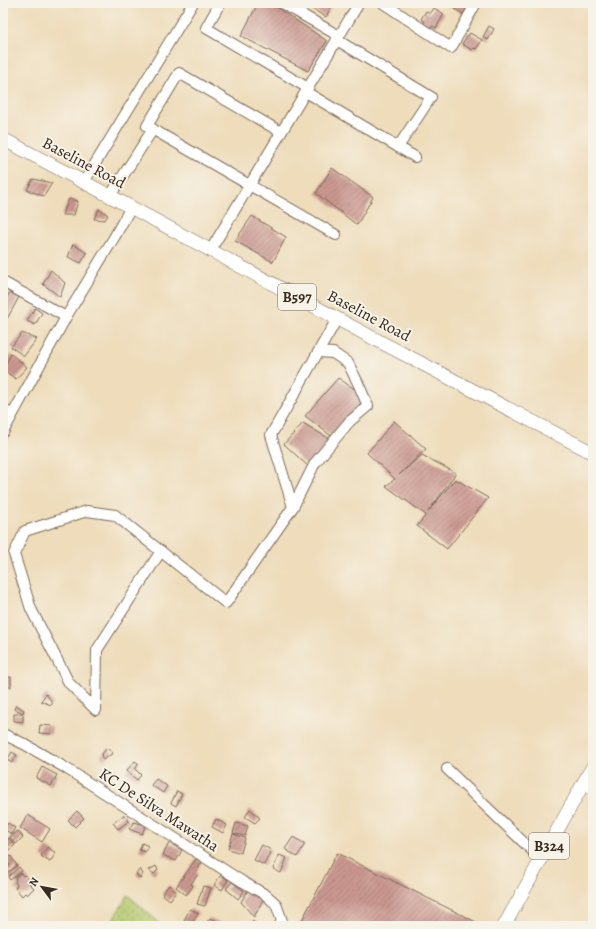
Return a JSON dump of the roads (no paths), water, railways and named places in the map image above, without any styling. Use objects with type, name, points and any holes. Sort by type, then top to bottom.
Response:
[{"type":"main road","name":"Baseline Road","points":[[3,139],[210,251],[593,453]]},
{"type":"main road","name":"B324","points":[[504,926],[542,860],[588,786],[593,766]]},
{"type":"street","points":[[84,182],[192,3]]},
{"type":"street","points":[[220,3],[206,28],[415,157]]},
{"type":"street","points":[[282,3],[431,97],[398,147]]},
{"type":"street","points":[[210,251],[359,3]]},
{"type":"street","points":[[384,3],[451,48],[476,3]]},
{"type":"street","points":[[281,132],[180,73],[147,126],[336,235]]},
{"type":"street","points":[[110,196],[153,129]]},
{"type":"street","points":[[3,432],[66,317],[116,236],[131,208]]},
{"type":"street","points":[[3,282],[66,317]]},
{"type":"street","points":[[293,507],[271,435],[337,318]]},
{"type":"street","points":[[161,551],[98,650],[96,710],[69,682],[31,609],[14,554],[25,531],[87,511],[115,515],[161,551],[226,603],[293,507],[315,463],[349,422],[368,406],[348,363],[333,354],[319,352]]},
{"type":"street","points":[[3,409],[12,415]]},
{"type":"street","name":"KC De Silva Mawatha","points":[[3,734],[64,767],[236,878],[266,895],[276,904],[282,921],[279,926]]},
{"type":"street","points":[[447,769],[542,860]]}]
